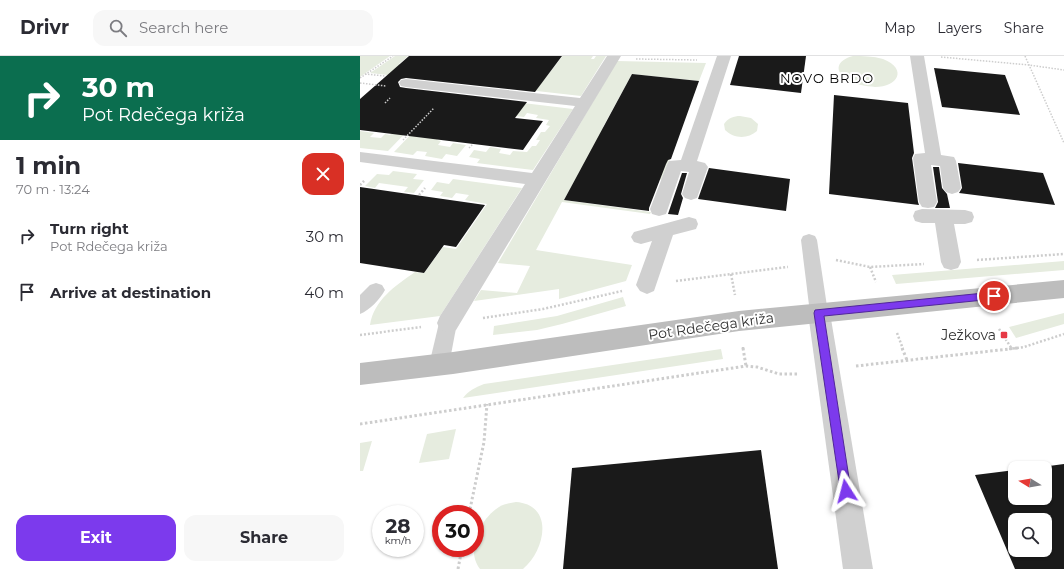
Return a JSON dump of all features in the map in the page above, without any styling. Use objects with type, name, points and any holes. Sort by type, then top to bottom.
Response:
[{"type":"main road","name":"Pot Rdečega križa","points":[[360,374],[439,365],[739,321],[1064,289]]},
{"type":"street","points":[[917,56],[934,160]]},
{"type":"street","points":[[448,323],[613,57]]},
{"type":"street","points":[[687,166],[723,58]]},
{"type":"street","points":[[406,83],[584,103]]},
{"type":"street","points":[[360,156],[537,180]]},
{"type":"street","points":[[939,213],[953,189],[948,161],[922,158],[939,213],[951,262]]},
{"type":"street","points":[[647,285],[665,231],[691,195],[699,167],[675,164],[658,210],[665,231]]},
{"type":"street","points":[[818,313],[858,569]]},
{"type":"lane","points":[[809,240],[818,313]]},
{"type":"lane","points":[[360,306],[376,290]]},
{"type":"lane","points":[[439,365],[448,323]]},
{"type":"path","points":[[360,78],[393,56]]},
{"type":"path","points":[[1025,56],[1064,143]]},
{"type":"path","points":[[613,57],[723,58]]},
{"type":"path","points":[[938,57],[1029,65],[1064,70]]},
{"type":"path","points":[[360,83],[388,86]]},
{"type":"path","points":[[384,160],[452,88]]},
{"type":"path","points":[[360,335],[544,310],[647,285],[794,266]]},
{"type":"path","points":[[870,267],[877,284]]},
{"type":"path","points":[[731,274],[734,291]]},
{"type":"path","points":[[999,328],[1012,349]]},
{"type":"path","points":[[853,366],[1012,349],[1024,347],[1064,334]]},
{"type":"path","points":[[900,340],[907,360]]},
{"type":"path","points":[[743,346],[746,366]]},
{"type":"path","points":[[360,424],[746,366],[757,367],[779,374],[803,373]]},
{"type":"path","points":[[471,505],[484,442],[488,404]]},
{"type":"path","points":[[458,569],[460,557]]},
{"type":"shaded area","points":[[360,56],[390,56],[360,77]]},
{"type":"shaded area","points":[[395,56],[408,56],[399,64],[415,66],[423,79],[370,73]]},
{"type":"shaded area","points":[[561,56],[593,56],[591,59],[594,59],[596,56],[606,56],[581,96],[502,87],[532,78],[544,80],[562,57]]},
{"type":"shaded area","points":[[853,56],[883,59],[891,63],[896,68],[898,72],[897,77],[889,84],[875,87],[851,82],[840,73],[839,66],[843,60]]},
{"type":"shaded area","points":[[617,61],[706,63],[699,81],[632,74],[603,127],[679,136],[662,180],[581,169],[564,200],[651,212],[650,214],[562,202],[536,250],[632,265],[626,281],[559,299],[559,289],[474,301],[481,290],[517,293],[530,266],[498,263]]},
{"type":"shaded area","points":[[443,94],[388,151],[360,148],[360,131],[374,133],[370,137],[381,138],[385,134],[390,135],[420,105]]},
{"type":"shaded area","points":[[448,95],[466,97],[464,100],[473,101],[476,98],[513,102],[511,105],[520,106],[523,103],[573,109],[533,170],[477,163],[480,159],[469,157],[474,150],[486,152],[490,147],[501,149],[499,153],[510,155],[513,151],[527,152],[532,146],[536,146],[540,140],[536,140],[541,132],[545,132],[550,126],[546,125],[549,120],[536,118],[538,115],[527,113],[524,117],[480,112],[482,108],[471,107],[467,111],[464,110],[437,140],[441,141],[438,145],[450,147],[453,143],[466,145],[457,156],[446,154],[442,159],[425,156],[427,152],[417,151],[413,155],[394,152],[417,128],[428,129],[439,117],[429,115]]},
{"type":"shaded area","points":[[740,116],[751,118],[758,124],[757,131],[745,137],[741,137],[733,135],[725,130],[724,124],[727,120]]},
{"type":"shaded area","points":[[393,171],[417,174],[413,179],[424,180],[414,193],[404,192],[408,187],[379,183],[375,188],[365,186],[377,174],[389,175]]},
{"type":"shaded area","points":[[453,179],[522,188],[440,316],[370,325],[376,308],[386,294],[415,272],[424,273],[443,247],[456,249],[487,204],[465,200],[469,195],[456,193],[452,198],[440,196],[443,192],[431,190],[437,182],[449,184]]},
{"type":"shaded area","points":[[1064,261],[1064,270],[896,284],[892,275]]},
{"type":"shaded area","points":[[623,297],[626,306],[537,330],[493,335],[494,326],[557,316]]},
{"type":"shaded area","points":[[1064,313],[1064,324],[1016,338],[1009,327]]},
{"type":"shaded area","points":[[721,349],[723,359],[463,398],[467,393],[484,384]]},
{"type":"shaded area","points":[[456,429],[449,459],[419,463],[427,434]]},
{"type":"shaded area","points":[[372,441],[363,471],[360,471],[360,443]]},
{"type":"shaded area","points":[[516,502],[528,505],[537,511],[541,520],[541,541],[531,561],[523,569],[480,569],[475,557],[484,557],[484,522],[492,512],[505,504]]},
{"type":"building","points":[[409,56],[562,56],[535,92],[406,78],[401,79],[398,82],[400,87],[406,88],[527,102],[515,118],[543,121],[523,150],[360,130],[360,99]]},
{"type":"building","points":[[739,56],[806,56],[801,93],[730,85]]},
{"type":"building","points":[[934,68],[1005,75],[1020,115],[942,107]]},
{"type":"building","points":[[632,74],[699,81],[671,159],[668,160],[666,164],[649,211],[564,200]]},
{"type":"building","points":[[834,95],[908,103],[914,153],[912,158],[919,205],[829,194]]},
{"type":"building","points":[[958,163],[1043,173],[1055,205],[959,193],[962,188]]},
{"type":"building","points":[[933,167],[939,167],[942,188],[947,194],[950,208],[935,208],[938,202]]},
{"type":"building","points":[[709,168],[790,179],[786,211],[698,199]]},
{"type":"building","points":[[682,173],[687,173],[681,194],[683,198],[678,215],[668,214]]},
{"type":"building","points":[[360,187],[485,205],[456,247],[444,245],[424,273],[360,263]]},
{"type":"building","points":[[761,450],[778,569],[563,569],[572,468]]},
{"type":"building","points":[[1064,464],[1064,569],[1015,569],[1010,557],[1052,557],[1052,513],[1008,513],[1008,553],[975,475],[1008,471],[1008,505],[1052,505],[1052,466]]},
{"type":"place","name":"Ježkova","points":[[1004,335]]},
{"type":"district","name":"NOVO BRDO","points":[[827,78]]},
{"type":"route","points":[[846,491],[818,313],[994,296]]}]
